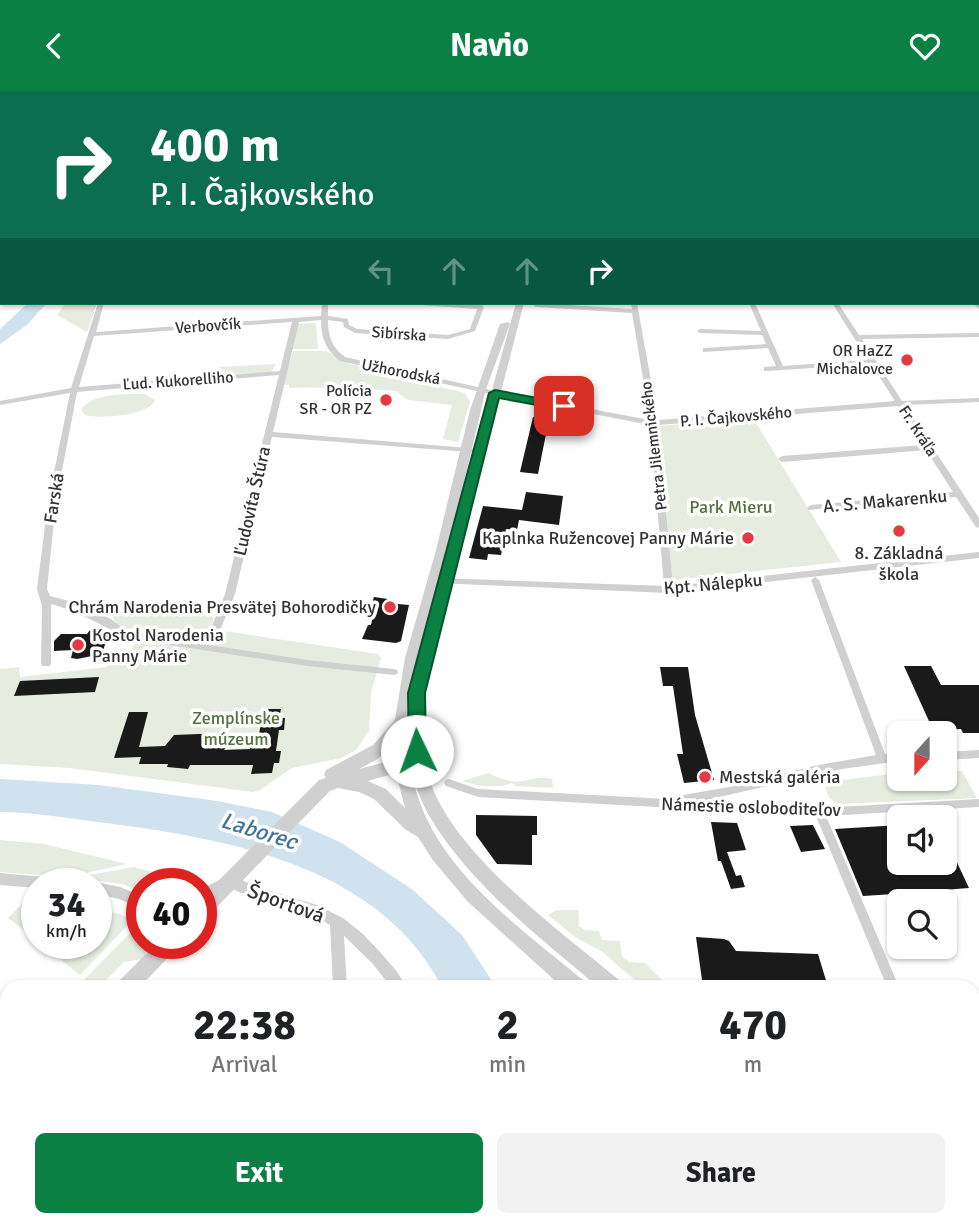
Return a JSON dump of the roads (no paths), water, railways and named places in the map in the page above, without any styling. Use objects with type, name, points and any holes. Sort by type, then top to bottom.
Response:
[{"type":"street","name":"Farská","points":[[46,663],[43,644],[47,599],[41,589],[52,502],[74,390],[100,305]]},
{"type":"street","name":"Užhorodská","points":[[325,305],[325,335],[329,350],[343,359],[495,393]]},
{"type":"street","name":"Sibírska","points":[[346,320],[346,326],[355,331],[460,336],[473,330],[481,307],[451,305]]},
{"type":"street","points":[[511,305],[495,393],[473,481],[413,655],[400,723],[402,765],[472,862],[604,980]]},
{"type":"street","points":[[519,305],[482,388],[457,479],[440,581],[416,693],[417,751],[413,781],[423,831],[439,857],[462,882],[568,980]]},
{"type":"street","points":[[536,305],[635,307]]},
{"type":"street","points":[[753,305],[780,368]]},
{"type":"street","name":"Fr. Kráľa","points":[[836,305],[979,525]]},
{"type":"street","name":"Petra Jilemnického","points":[[635,307],[654,423],[668,590]]},
{"type":"street","name":"Verbovčík","points":[[91,334],[296,320],[346,320]]},
{"type":"street","points":[[282,373],[296,320]]},
{"type":"street","points":[[700,331],[764,333]]},
{"type":"street","points":[[857,337],[979,335]]},
{"type":"street","points":[[706,350],[770,346]]},
{"type":"street","points":[[767,369],[873,362]]},
{"type":"street","name":"Ľud. Kukorelliho","points":[[0,403],[74,390],[282,373]]},
{"type":"street","name":"Ľudovíta Štúra","points":[[216,628],[230,594],[282,373]]},
{"type":"street","name":"P. I. Čajkovského","points":[[495,393],[654,423],[900,403],[979,400]]},
{"type":"street","points":[[268,434],[480,451]]},
{"type":"street","points":[[782,459],[928,447]]},
{"type":"street","points":[[457,479],[473,481]]},
{"type":"street","name":"A. S. Makarenku","points":[[811,508],[959,494]]},
{"type":"street","name":"Kpt. Nálepku","points":[[440,581],[668,590],[979,555]]},
{"type":"street","points":[[815,580],[882,758]]},
{"type":"street","points":[[47,599],[72,606],[118,629],[145,638],[307,663],[394,673]]},
{"type":"street","points":[[217,895],[332,774],[367,759],[387,744],[400,723]]},
{"type":"street","points":[[319,790],[402,765],[417,751]]},
{"type":"street","points":[[957,755],[979,754]]},
{"type":"street","name":"Námestie osloboditeľov","points":[[649,803],[698,797],[803,771],[887,758]]},
{"type":"street","points":[[367,759],[402,765]]},
{"type":"street","points":[[319,790],[354,783],[375,789],[390,800],[410,824],[423,831]]},
{"type":"street","name":"Námestie osloboditeľov","points":[[449,783],[478,793],[819,812],[979,803]]},
{"type":"street","points":[[467,802],[478,793]]},
{"type":"street","points":[[819,812],[890,980]]},
{"type":"street","points":[[217,887],[236,876]]},
{"type":"street","name":"Športová","points":[[236,876],[258,895],[293,903],[337,922],[372,955],[393,980]]},
{"type":"street","points":[[0,879],[21,881]]},
{"type":"street","points":[[337,922],[340,980]]},
{"type":"street","points":[[142,971],[148,959]]},
{"type":"street","points":[[134,980],[154,959]]},
{"type":"water","points":[[26,305],[45,305],[27,325],[0,344],[0,329]]},
{"type":"water","name":"Laborec","points":[[0,779],[99,785],[217,801],[272,812],[340,842],[413,890],[462,935],[491,980],[437,980],[415,946],[381,913],[341,886],[297,866],[202,838],[53,816],[0,812]]},
{"type":"place","name":"OR HaZZ Michalovce","points":[[907,360]]},
{"type":"place","name":"Polícia SR - OR PZ","points":[[386,400]]},
{"type":"place","name":"8. Základná škola","points":[[899,531]]},
{"type":"place","name":"Kaplnka Ružencovej Panny Márie","points":[[748,538]]},
{"type":"place","name":"Chrám Narodenia Presvätej Bohorodičky","points":[[390,607]]},
{"type":"place","name":"Kostol Narodenia Panny Márie","points":[[78,645]]},
{"type":"place","name":"Mestská galéria","points":[[705,777]]},
{"type":"park label","name":"Park Mieru","points":[[731,507]]},
{"type":"park label","name":"Zemplínske múzeum","points":[[236,728]]}]
